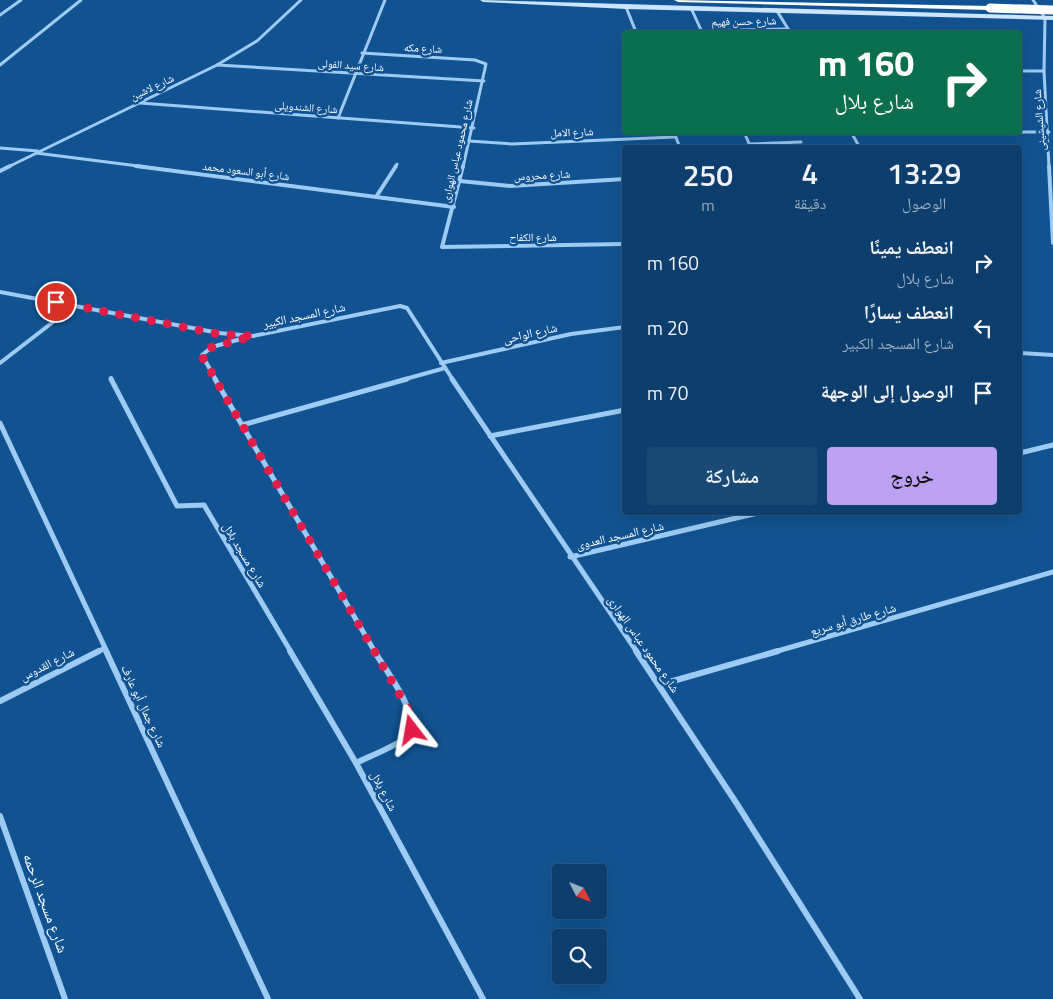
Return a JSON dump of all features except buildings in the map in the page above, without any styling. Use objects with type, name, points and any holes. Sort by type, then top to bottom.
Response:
[{"type":"highway","points":[[678,0],[1053,10]]},
{"type":"main road","points":[[483,0],[626,7],[1043,16],[1053,18]]},
{"type":"street","points":[[0,15],[21,0]]},
{"type":"street","points":[[0,64],[81,0]]},
{"type":"street","name":"شارع لاشين","points":[[0,172],[217,65],[257,41],[300,0]]},
{"type":"street","points":[[338,118],[357,75],[362,53],[385,0]]},
{"type":"street","points":[[1033,0],[1043,16]]},
{"type":"street","points":[[626,7],[635,30]]},
{"type":"street","points":[[691,8],[700,30]]},
{"type":"street","points":[[777,11],[787,29]]},
{"type":"street","name":"شارع الشيشينى","points":[[1043,16],[1053,243]]},
{"type":"street","name":"شارع حسن فهيم","points":[[758,30],[787,29]]},
{"type":"street","points":[[1045,29],[1053,30]]},
{"type":"street","name":"شارع مكه","points":[[362,53],[482,61]]},
{"type":"street","name":"شارع محمود عباس الهوارى","points":[[442,247],[454,207],[484,82],[486,64],[482,61]]},
{"type":"street","name":"شارع سيد الفولى","points":[[217,65],[484,82]]},
{"type":"street","points":[[1022,71],[1044,71]]},
{"type":"street","name":"شارع الشندويلى","points":[[138,103],[474,128]]},
{"type":"street","points":[[1022,132],[1049,132]]},
{"type":"street","name":"شارع الامل","points":[[469,141],[512,144],[675,135]]},
{"type":"street","points":[[763,145],[801,142]]},
{"type":"street","points":[[0,148],[41,152]]},
{"type":"street","name":"شارع أبو السعود محمد","points":[[36,153],[454,207]]},
{"type":"street","points":[[376,197],[397,164]]},
{"type":"street","name":"شارع محروس","points":[[460,181],[514,186],[622,179]]},
{"type":"street","name":"شارع الكفاح","points":[[442,247],[622,244]]},
{"type":"street","name":"شارع المسجد الكبير","points":[[0,292],[219,334],[253,336],[404,306]]},
{"type":"street","points":[[0,363],[75,305]]},
{"type":"street","name":"شارع محمود عباس الهوارى","points":[[404,306],[570,557],[751,822],[860,999]]},
{"type":"street","name":"شارع الواحى","points":[[242,425],[443,366],[571,334],[622,327]]},
{"type":"street","name":"شارع بلال","points":[[253,336],[212,347],[202,355],[413,722],[412,730],[407,737],[356,763],[483,999]]},
{"type":"street","points":[[1022,353],[1053,355]]},
{"type":"street","name":"شارع مسجد بلال","points":[[111,378],[177,506],[181,508],[198,503],[204,506],[356,763]]},
{"type":"street","points":[[490,436],[622,411]]},
{"type":"street","name":"شارع جمال أبو عارف","points":[[0,423],[268,999]]},
{"type":"street","points":[[1022,453],[1053,445]]},
{"type":"street","name":"شارع المسجد العدوى","points":[[570,557],[749,515]]},
{"type":"street","name":"شارع طارق أبو سريع","points":[[659,685],[1053,572]]},
{"type":"street","name":"شارع القدوس","points":[[0,700],[105,648]]},
{"type":"street","name":"شارع مسجد الرحمه","points":[[0,816],[65,999]]},
{"type":"route","points":[[56,302],[219,334],[253,336],[207,349],[202,355],[203,358],[411,714],[412,730]]}]
